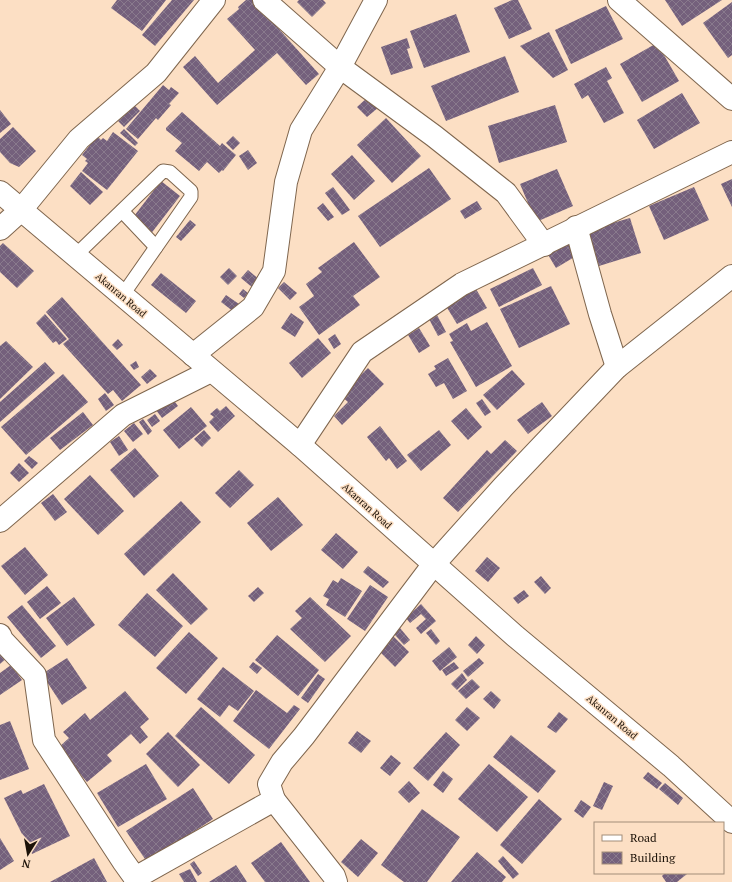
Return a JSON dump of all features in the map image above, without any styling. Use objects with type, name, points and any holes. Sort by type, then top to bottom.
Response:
[{"type":"street","points":[[0,229],[20,210],[79,139],[156,73],[214,0]]},
{"type":"street","points":[[264,0],[340,67],[434,136],[506,193],[544,245]]},
{"type":"street","points":[[193,355],[253,307],[274,270],[286,182],[301,130],[340,67],[376,0]]},
{"type":"street","points":[[619,0],[732,99]]},
{"type":"street","points":[[300,445],[362,352],[462,284],[732,152]]},
{"type":"street","name":"Akanran Road","points":[[0,192],[300,445],[433,565],[515,636],[671,766],[732,822]]},
{"type":"street","points":[[576,227],[600,314],[617,367]]},
{"type":"street","points":[[336,882],[334,876],[274,800],[269,784],[282,762],[304,736],[433,565],[508,482],[617,367],[732,276]]},
{"type":"street","points":[[0,521],[123,415],[211,370]]},
{"type":"street","points":[[0,635],[2,640],[35,675],[44,740],[137,880],[274,800]]},
{"type":"lane","points":[[75,256],[163,171],[170,172],[191,191],[191,197],[122,296]]},
{"type":"lane","points":[[122,211],[156,247]]},
{"type":"building","points":[[117,0],[166,0],[142,31],[111,8]]},
{"type":"building","points":[[172,0],[194,0],[155,46],[142,35]]},
{"type":"building","points":[[246,0],[253,0],[319,74],[306,85],[277,53],[217,105],[183,67],[195,56],[218,83],[255,50],[227,19],[239,9],[238,7]]},
{"type":"building","points":[[299,0],[323,0],[326,3],[312,17],[297,2]]},
{"type":"building","points":[[512,0],[518,0],[532,29],[509,39],[494,8]]},
{"type":"building","points":[[665,0],[722,0],[682,26]]},
{"type":"building","points":[[732,2],[732,55],[728,58],[703,23]]},
{"type":"building","points":[[606,6],[623,39],[571,64],[555,30]]},
{"type":"building","points":[[456,14],[470,52],[424,68],[410,31]]},
{"type":"building","points":[[549,32],[568,70],[553,78],[520,46]]},
{"type":"building","points":[[407,38],[410,48],[407,49],[413,68],[391,75],[381,47]]},
{"type":"building","points":[[657,43],[679,81],[642,102],[620,64]]},
{"type":"building","points":[[505,56],[519,92],[446,121],[431,86]]},
{"type":"building","points":[[606,67],[612,78],[607,81],[624,113],[604,123],[588,95],[582,99],[574,84]]},
{"type":"building","points":[[163,85],[169,90],[171,87],[179,93],[158,120],[156,118],[138,139],[126,129]]},
{"type":"building","points":[[682,93],[700,123],[654,149],[637,120]]},
{"type":"building","points":[[369,96],[379,107],[367,117],[357,107]]},
{"type":"building","points":[[134,105],[140,111],[124,127],[118,121]]},
{"type":"building","points":[[555,105],[567,142],[499,163],[488,126]]},
{"type":"building","points":[[0,110],[11,124],[0,133]]},
{"type":"building","points":[[182,112],[220,146],[222,143],[236,155],[223,171],[222,170],[219,173],[207,162],[199,171],[175,151],[182,143],[166,130],[166,128]]},
{"type":"building","points":[[386,118],[421,156],[392,183],[357,145]]},
{"type":"building","points":[[13,127],[36,151],[19,167],[10,163],[0,152],[0,139]]},
{"type":"building","points":[[124,129],[138,143],[135,146],[120,133]]},
{"type":"building","points":[[113,132],[138,151],[107,190],[82,171],[88,163],[85,161],[87,159],[82,155],[97,136],[101,140],[103,138],[107,141]]},
{"type":"building","points":[[233,136],[240,143],[233,150],[226,143]]},
{"type":"building","points":[[248,150],[257,163],[248,170],[239,156]]},
{"type":"building","points":[[352,155],[375,181],[354,200],[331,174]]},
{"type":"building","points":[[429,168],[451,199],[380,247],[358,216]]},
{"type":"building","points":[[557,169],[573,206],[536,222],[520,184]]},
{"type":"building","points":[[81,172],[103,192],[90,205],[70,186]]},
{"type":"building","points":[[732,179],[732,207],[721,184]]},
{"type":"building","points":[[161,181],[180,196],[150,235],[131,220]]},
{"type":"building","points":[[333,187],[350,210],[342,215],[325,193]]},
{"type":"building","points":[[694,187],[709,220],[664,240],[649,206]]},
{"type":"building","points":[[477,201],[482,209],[465,219],[460,211]]},
{"type":"building","points":[[323,203],[334,217],[328,221],[317,208]]},
{"type":"building","points":[[630,218],[641,253],[599,266],[588,230]]},
{"type":"building","points":[[190,220],[196,225],[181,241],[176,237]]},
{"type":"building","points":[[573,239],[581,253],[556,268],[547,253]]},
{"type":"building","points":[[354,242],[380,277],[353,296],[360,305],[319,335],[299,307],[314,296],[306,284],[322,272],[318,268]]},
{"type":"building","points":[[3,243],[34,271],[17,288],[0,272],[0,246]]},
{"type":"building","points":[[229,268],[237,276],[228,285],[220,277]]},
{"type":"building","points":[[533,268],[542,285],[499,307],[490,289]]},
{"type":"building","points":[[248,270],[260,280],[253,288],[241,278]]},
{"type":"building","points":[[161,273],[196,301],[186,313],[151,285]]},
{"type":"building","points":[[284,282],[297,293],[290,300],[278,288]]},
{"type":"building","points":[[551,286],[570,324],[519,348],[500,309]]},
{"type":"building","points":[[243,289],[248,293],[244,298],[239,294]]},
{"type":"building","points":[[476,289],[487,308],[457,324],[446,306]]},
{"type":"building","points":[[226,295],[239,304],[234,312],[221,302]]},
{"type":"building","points":[[62,297],[141,385],[122,401],[113,390],[108,394],[63,344],[69,339],[46,312]]},
{"type":"building","points":[[291,313],[304,322],[295,337],[281,328]]},
{"type":"building","points":[[45,314],[67,339],[59,345],[56,341],[53,343],[36,323]]},
{"type":"building","points":[[437,315],[446,332],[438,336],[429,319]]},
{"type":"building","points":[[487,322],[512,366],[476,387],[450,342],[453,341],[449,334],[467,323],[471,331]]},
{"type":"building","points":[[419,328],[430,346],[419,353],[408,335]]},
{"type":"building","points":[[335,334],[341,344],[334,349],[328,339]]},
{"type":"building","points":[[318,338],[331,353],[302,378],[289,363]]},
{"type":"building","points":[[118,339],[123,345],[117,350],[112,345]]},
{"type":"building","points":[[6,341],[33,367],[0,399],[0,346]]},
{"type":"building","points":[[448,358],[467,391],[453,399],[444,383],[436,387],[428,374],[436,369],[434,366]]},
{"type":"building","points":[[136,361],[139,367],[134,370],[130,365]]},
{"type":"building","points":[[45,362],[55,373],[0,422],[0,402]]},
{"type":"building","points":[[368,368],[384,384],[342,425],[334,416],[348,402],[340,395]]},
{"type":"building","points":[[150,369],[157,376],[147,384],[141,377]]},
{"type":"building","points":[[512,370],[525,384],[497,410],[483,395]]},
{"type":"building","points":[[63,374],[88,402],[26,455],[1,427]]},
{"type":"building","points":[[105,393],[114,405],[106,411],[98,399]]},
{"type":"building","points":[[169,394],[178,406],[162,418],[153,406]]},
{"type":"building","points":[[482,399],[491,412],[485,416],[476,403]]},
{"type":"building","points":[[542,402],[552,416],[528,434],[517,420]]},
{"type":"building","points":[[226,406],[235,416],[218,432],[209,422],[214,417],[210,414],[217,408],[220,411]]},
{"type":"building","points":[[191,407],[207,426],[179,449],[163,430]]},
{"type":"building","points":[[466,408],[482,427],[468,440],[451,421]]},
{"type":"building","points":[[83,412],[93,425],[60,450],[50,438]]},
{"type":"building","points":[[155,414],[160,421],[152,427],[147,420]]},
{"type":"building","points":[[143,419],[152,431],[148,435],[139,422]]},
{"type":"building","points":[[134,423],[143,434],[133,442],[124,431]]},
{"type":"building","points":[[380,426],[407,461],[397,469],[389,458],[386,461],[367,437]]},
{"type":"building","points":[[204,430],[211,438],[202,447],[194,439]]},
{"type":"building","points":[[439,430],[451,445],[421,471],[407,455]]},
{"type":"building","points":[[119,436],[128,450],[119,456],[110,442]]},
{"type":"building","points":[[505,440],[517,451],[458,512],[443,498],[487,450],[491,454]]},
{"type":"building","points":[[135,448],[159,476],[134,498],[110,470]]},
{"type":"building","points":[[29,456],[38,463],[32,469],[24,461]]},
{"type":"building","points":[[19,463],[29,473],[19,482],[10,473]]},
{"type":"building","points":[[239,470],[254,485],[230,508],[215,493]]},
{"type":"building","points":[[90,475],[124,511],[98,535],[64,499]]},
{"type":"building","points":[[53,494],[67,512],[55,521],[41,503]]},
{"type":"building","points":[[278,497],[303,525],[271,551],[247,523]]},
{"type":"building","points":[[181,501],[201,522],[144,576],[124,554]]},
{"type":"building","points":[[336,533],[358,552],[343,569],[321,550]]},
{"type":"building","points":[[25,547],[48,575],[25,595],[1,566]]},
{"type":"building","points":[[487,557],[500,568],[488,582],[475,571]]},
{"type":"building","points":[[368,566],[389,582],[383,588],[363,572]]},
{"type":"building","points":[[173,573],[208,609],[191,625],[156,590]]},
{"type":"building","points":[[541,576],[551,588],[545,594],[534,582]]},
{"type":"building","points":[[341,578],[362,591],[345,617],[326,605],[329,599],[323,596],[333,580],[338,583]]},
{"type":"building","points":[[370,585],[388,597],[365,631],[347,619]]},
{"type":"building","points":[[47,586],[61,603],[40,619],[27,602]]},
{"type":"building","points":[[258,587],[264,593],[254,602],[248,596]]},
{"type":"building","points":[[524,590],[529,596],[518,604],[513,598]]},
{"type":"building","points":[[147,593],[183,626],[155,657],[118,625]]},
{"type":"building","points":[[74,597],[95,625],[67,646],[46,618]]},
{"type":"building","points":[[310,597],[351,636],[325,662],[290,629],[302,618],[295,611]]},
{"type":"building","points":[[421,604],[436,621],[421,634],[416,628],[426,619],[421,614],[410,623],[406,618]]},
{"type":"building","points":[[22,605],[56,646],[41,658],[7,617]]},
{"type":"building","points":[[400,628],[410,640],[404,645],[394,634]]},
{"type":"building","points":[[431,629],[440,641],[436,645],[426,633]]},
{"type":"building","points":[[189,632],[218,658],[186,694],[156,668]]},
{"type":"building","points":[[277,635],[319,670],[298,696],[255,660]]},
{"type":"building","points":[[392,635],[409,652],[395,667],[378,650]]},
{"type":"building","points":[[476,636],[485,645],[477,654],[468,645]]},
{"type":"building","points":[[449,647],[457,657],[440,671],[432,661]]},
{"type":"building","points":[[0,649],[7,658],[0,664]]},
{"type":"building","points":[[67,658],[87,688],[62,705],[42,674]]},
{"type":"building","points":[[479,658],[484,663],[468,677],[463,671]]},
{"type":"building","points":[[253,662],[262,668],[257,674],[249,667]]},
{"type":"building","points":[[454,662],[459,668],[446,676],[442,670]]},
{"type":"building","points":[[11,665],[22,680],[0,695],[0,673]]},
{"type":"building","points":[[223,667],[254,691],[238,711],[229,705],[220,717],[197,699]]},
{"type":"building","points":[[462,673],[467,680],[457,690],[451,684]]},
{"type":"building","points":[[318,674],[325,679],[308,703],[301,698]]},
{"type":"building","points":[[472,679],[480,687],[466,699],[458,691]]},
{"type":"building","points":[[256,690],[287,713],[294,705],[300,709],[269,749],[233,721]]},
{"type":"building","points":[[125,691],[149,719],[140,727],[148,737],[140,744],[131,734],[107,755],[112,761],[87,782],[58,748],[69,738],[63,732],[85,713],[90,720]]},
{"type":"building","points":[[491,691],[501,700],[494,709],[483,699]]},
{"type":"building","points":[[201,707],[255,755],[229,784],[175,736]]},
{"type":"building","points":[[467,707],[480,718],[467,731],[455,720]]},
{"type":"building","points":[[559,712],[568,719],[556,733],[547,727]]},
{"type":"building","points":[[10,721],[29,769],[0,780],[0,725]]},
{"type":"building","points":[[357,731],[371,741],[361,753],[348,743]]},
{"type":"building","points":[[168,732],[200,765],[178,787],[146,754]]},
{"type":"building","points":[[446,732],[460,745],[428,781],[413,768]]},
{"type":"building","points":[[511,735],[556,771],[538,793],[493,757]]},
{"type":"building","points":[[391,755],[401,763],[390,776],[380,768]]},
{"type":"building","points":[[146,764],[167,799],[118,827],[97,793]]},
{"type":"building","points":[[489,764],[528,797],[497,832],[458,799]]},
{"type":"building","points":[[443,771],[453,779],[443,793],[433,785]]},
{"type":"building","points":[[648,772],[662,783],[657,789],[643,778]]},
{"type":"building","points":[[409,781],[420,793],[409,803],[398,792]]},
{"type":"building","points":[[604,782],[613,786],[602,810],[593,806]]},
{"type":"building","points":[[665,783],[683,798],[678,805],[659,789]]},
{"type":"building","points":[[44,784],[70,836],[32,854],[4,798],[21,790],[23,794]]},
{"type":"building","points":[[193,788],[213,819],[147,862],[126,831]]},
{"type":"building","points":[[539,799],[562,819],[522,864],[500,845]]},
{"type":"building","points":[[581,800],[591,807],[583,818],[574,811]]},
{"type":"building","points":[[422,809],[460,837],[427,882],[404,882],[381,865]]},
{"type":"building","points":[[0,838],[14,861],[0,870]]},
{"type":"building","points":[[361,839],[378,853],[358,877],[341,862]]},
{"type":"building","points":[[281,842],[310,882],[265,882],[251,863]]},
{"type":"building","points":[[477,852],[506,877],[502,882],[451,882]]},
{"type":"building","points":[[503,856],[519,874],[513,879],[498,861]]},
{"type":"building","points":[[94,858],[107,882],[50,882]]},
{"type":"building","points":[[194,861],[202,873],[198,876],[190,864]]},
{"type":"building","points":[[236,865],[247,882],[209,882]]},
{"type":"building","points":[[190,869],[197,882],[184,882],[179,874]]},
{"type":"building","points":[[664,874],[687,874],[677,882],[666,882],[662,876]]}]
